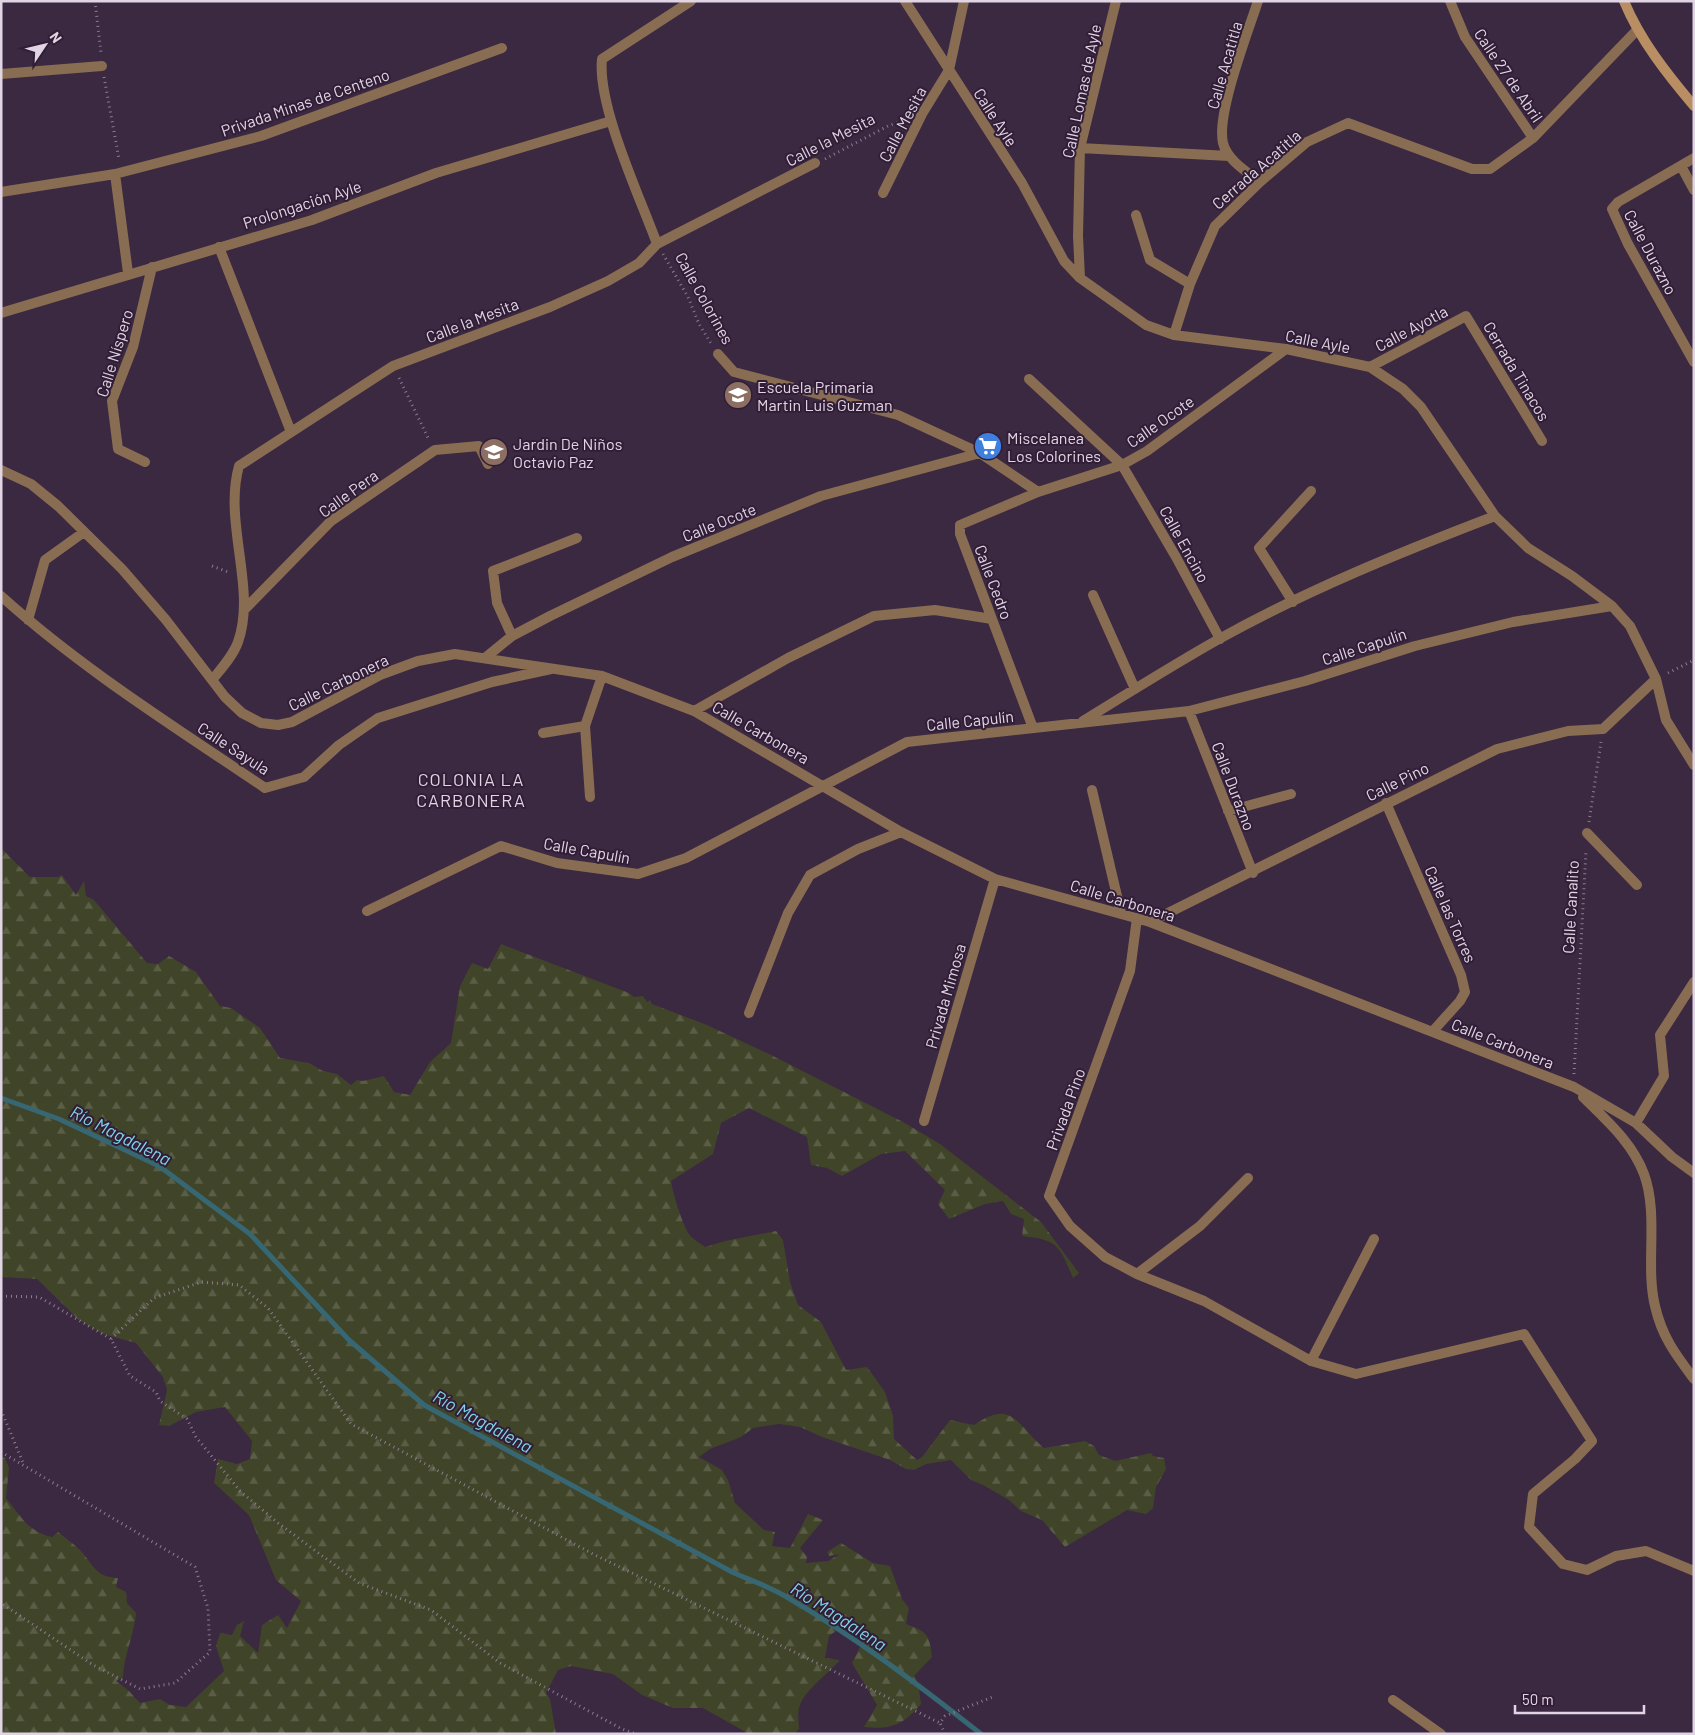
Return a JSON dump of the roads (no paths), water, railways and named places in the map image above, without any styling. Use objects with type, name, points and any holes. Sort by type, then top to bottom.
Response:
[{"type":"main road","points":[[1624,1],[1637,30],[1668,74],[1694,106]]},
{"type":"street","name":"Calle Colorines","points":[[657,244],[612,121],[600,74],[602,59],[691,1]]},
{"type":"street","name":"Calle Ayle","points":[[905,1],[1022,183],[1064,261],[1080,278],[1146,325],[1174,335],[1286,349],[1370,367],[1403,389],[1421,407],[1495,516],[1528,548],[1572,576],[1612,606],[1630,626],[1656,679],[1666,720],[1694,765]]},
{"type":"street","name":"Calle Mesita","points":[[883,194],[922,114],[949,70],[964,1]]},
{"type":"street","name":"Calle Lomas de Ayle","points":[[1080,278],[1078,236],[1080,148],[1116,1]]},
{"type":"street","name":"Calle Acatitla","points":[[1229,156],[1223,144],[1223,128],[1229,92],[1258,1]]},
{"type":"street","name":"Calle 27 de Abril","points":[[1450,1],[1465,37],[1533,138]]},
{"type":"street","name":"Cerrada Acatitla","points":[[1174,335],[1190,284],[1215,226],[1260,182],[1307,142],[1348,123],[1472,169],[1490,169],[1533,138],[1637,30]]},
{"type":"street","name":"Privada Minas de Centeno","points":[[1,192],[118,173],[262,136],[502,48]]},
{"type":"street","points":[[1,74],[102,66]]},
{"type":"street","name":"Prolongación Ayle","points":[[1,313],[128,273],[312,220],[436,173],[612,121]]},
{"type":"street","points":[[1080,148],[1229,156],[1260,182]]},
{"type":"street","points":[[1694,158],[1681,166],[1694,190]]},
{"type":"street","name":"Calle la Mesita","points":[[212,680],[238,642],[244,610],[234,494],[239,466],[248,458],[393,366],[550,306],[608,280],[639,263],[657,244],[815,163]]},
{"type":"street","name":"Calle Durazno","points":[[1681,166],[1618,202],[1612,209],[1628,244],[1694,362]]},
{"type":"street","points":[[118,173],[128,273]]},
{"type":"street","points":[[1136,215],[1150,260],[1190,284]]},
{"type":"street","points":[[219,247],[291,432]]},
{"type":"street","name":"Calle Níspero","points":[[145,462],[118,449],[112,401],[133,347],[152,267]]},
{"type":"street","name":"Calle Ayotla","points":[[1370,367],[1466,316]]},
{"type":"street","name":"Cerrada Tinacos","points":[[1466,316],[1542,441]]},
{"type":"street","name":"Calle Ocote","points":[[1038,492],[1122,465],[1147,451],[1286,349]]},
{"type":"street","name":"Calle Colorines","points":[[718,354],[734,372],[898,415],[980,453],[1038,492]]},
{"type":"street","name":"Calle Encino","points":[[1029,379],[1122,465],[1176,557],[1220,639]]},
{"type":"street","name":"Calle Pera","points":[[244,610],[331,521],[435,450],[479,446],[488,464]]},
{"type":"street","name":"Calle Ocote","points":[[485,658],[512,636],[672,557],[821,496],[980,453]]},
{"type":"street","name":"Calle Carbonera","points":[[1,470],[31,484],[58,506],[122,569],[160,612],[224,697],[242,713],[261,723],[278,725],[292,722],[380,675],[418,661],[455,654],[602,676],[694,711],[901,832],[995,879],[1150,922],[1574,1087],[1636,1124],[1672,1157],[1694,1173]]},
{"type":"street","points":[[1293,602],[1259,548],[1311,491]]},
{"type":"street","name":"Calle Cedro","points":[[1033,728],[960,534],[960,525],[1038,492]]},
{"type":"street","points":[[1080,723],[1220,639],[1293,602],[1404,550],[1495,516]]},
{"type":"street","points":[[28,620],[44,560],[84,532]]},
{"type":"street","points":[[512,636],[497,603],[493,571],[577,538]]},
{"type":"street","points":[[1093,594],[1135,689]]},
{"type":"street","name":"Calle Sayula","points":[[1,596],[28,620],[96,672],[265,788],[304,777],[339,745],[378,718],[492,682],[558,668]]},
{"type":"street","name":"Calle Capulín","points":[[367,911],[501,846],[557,863],[638,874],[686,858],[908,742],[1189,711],[1305,681],[1415,646],[1513,622],[1612,606]]},
{"type":"street","points":[[694,711],[788,658],[874,616],[934,610],[992,618]]},
{"type":"street","points":[[590,797],[585,726],[602,676]]},
{"type":"street","name":"Calle Pino","points":[[1150,922],[1497,749],[1568,731],[1603,729],[1656,679]]},
{"type":"street","name":"Calle Durazno","points":[[1189,711],[1252,872]]},
{"type":"street","points":[[543,733],[585,726]]},
{"type":"street","points":[[1092,790],[1120,913]]},
{"type":"street","points":[[1228,811],[1290,794]]},
{"type":"street","name":"Calle las Torres","points":[[1386,803],[1461,974],[1464,992],[1460,1001],[1433,1031]]},
{"type":"street","points":[[749,1013],[788,913],[810,875],[858,849],[901,832]]},
{"type":"street","points":[[1587,833],[1637,885]]},
{"type":"street","name":"Privada Mimosa","points":[[924,1121],[995,879]]},
{"type":"street","name":"Privada Pino","points":[[1136,918],[1130,971],[1049,1196],[1070,1226],[1105,1257],[1137,1274]]},
{"type":"street","points":[[1636,1124],[1664,1076],[1660,1035],[1694,982]]},
{"type":"street","points":[[1574,1087],[1624,1139],[1644,1174],[1651,1206],[1654,1305],[1667,1343],[1690,1367],[1694,1380]]},
{"type":"street","points":[[1137,1274],[1200,1226],[1248,1178]]},
{"type":"street","points":[[1311,1361],[1374,1239]]},
{"type":"street","points":[[1137,1274],[1204,1301],[1311,1361],[1356,1374],[1524,1334],[1592,1440],[1575,1459],[1534,1494],[1529,1527],[1563,1564],[1587,1570],[1616,1556],[1646,1551],[1694,1571]]},
{"type":"street","points":[[1393,1700],[1441,1734]]},
{"type":"waterway","name":"Río Magdalena","points":[[1,1098],[59,1119],[159,1166],[250,1234],[349,1340],[424,1405],[732,1572],[766,1586],[811,1611],[886,1662],[981,1734]]},
{"type":"place","name":"Escuela Primaria Martin Luis Guzman","points":[[738,395]]},
{"type":"place","name":"Miscelanea Los Colorines","points":[[988,446]]},
{"type":"place","name":"Jardin De Niños Octavio Paz","points":[[494,452]]},
{"type":"district","name":"COLONIA LA CARBONERA","points":[[471,790]]}]
